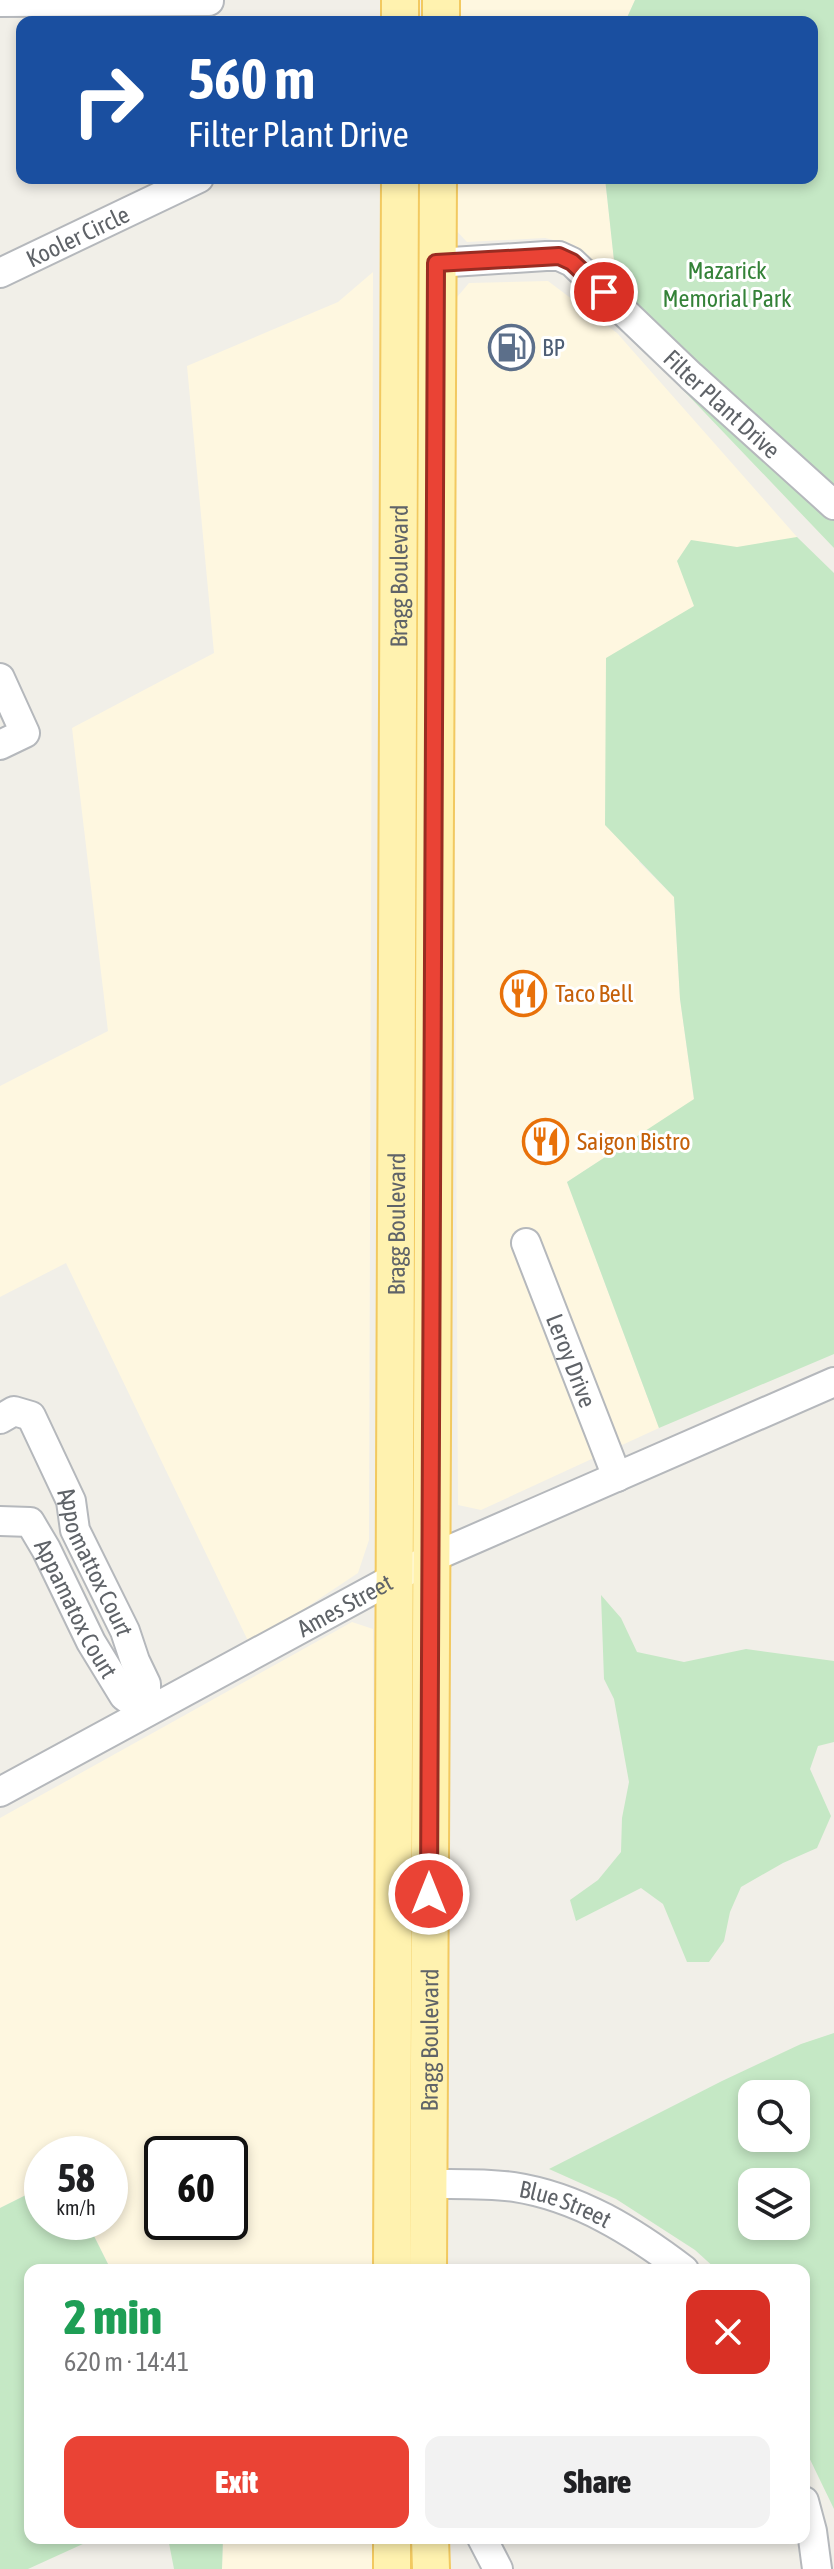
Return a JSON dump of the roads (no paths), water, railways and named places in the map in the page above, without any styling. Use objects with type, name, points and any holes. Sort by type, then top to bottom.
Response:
[{"type":"main road","name":"Bragg Boulevard","points":[[392,2264],[400,184]]},
{"type":"main road","name":"Bragg Boulevard","points":[[428,2264],[438,184]]},
{"type":"main road","points":[[399,249],[419,290],[420,471],[435,497]]},
{"type":"main road","points":[[392,2544],[392,2569]]},
{"type":"main road","points":[[430,2544],[431,2569]]},
{"type":"street","points":[[0,2],[209,0]]},
{"type":"street","name":"Kooler Circle","points":[[0,273],[186,184]]},
{"type":"street","name":"Filter Plant Drive","points":[[436,263],[546,256],[559,256],[572,262],[691,376],[834,505]]},
{"type":"street","points":[[0,678],[12,739]]},
{"type":"street","name":"Leroy Drive","points":[[526,1243],[617,1477]]},
{"type":"street","name":"Ames Street","points":[[0,1792],[431,1558],[834,1382]]},
{"type":"street","name":"Appomattox Court","points":[[0,1419],[14,1411],[31,1416],[71,1501],[75,1530],[125,1631],[146,1684],[146,1712]]},
{"type":"street","name":"Appamatox Court","points":[[0,1521],[30,1522],[91,1642],[124,1696],[146,1712]]},
{"type":"street","name":"Blue Street","points":[[428,2184],[516,2187],[570,2201],[606,2218],[675,2264]]},
{"type":"street","points":[[810,2519],[823,2558]]},
{"type":"street","points":[[485,2544],[498,2569]]},
{"type":"place","name":"BP","points":[[511,347]]},
{"type":"place","name":"Taco Bell","points":[[524,993]]},
{"type":"place","name":"Saigon Bistro","points":[[546,1141]]},
{"type":"park label","name":"Mazarick Memorial Park","points":[[727,284]]}]
